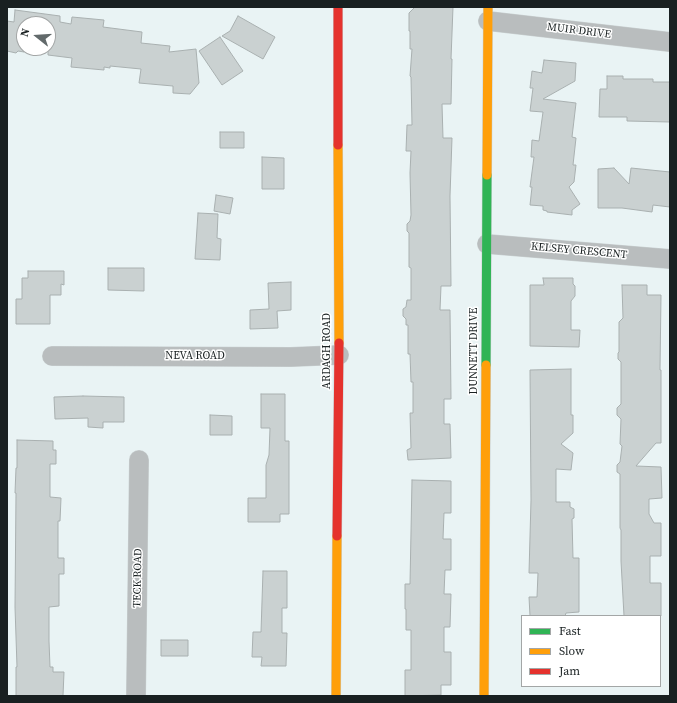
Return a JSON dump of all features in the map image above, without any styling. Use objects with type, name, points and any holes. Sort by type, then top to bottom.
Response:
[{"type":"street","name":"ARDAGH ROAD","points":[[336,696],[339,355],[338,7]]},
{"type":"street","name":"MUIR DRIVE","points":[[488,14],[670,42]]},
{"type":"street","name":"DUNNETT DRIVE","points":[[484,696],[488,14]]},
{"type":"street","name":"KELSEY CRESCENT","points":[[487,244],[670,259]]},
{"type":"street","name":"NEVA ROAD","points":[[52,356],[291,357],[339,355]]},
{"type":"street","name":"TECK ROAD","points":[[136,696],[139,460]]},
{"type":"building","points":[[415,7],[453,7],[451,104],[442,104],[443,138],[452,138],[450,196],[451,286],[441,286],[440,310],[450,310],[451,399],[444,399],[444,424],[450,424],[451,458],[408,460],[407,450],[411,448],[410,413],[413,413],[413,382],[411,382],[410,354],[408,354],[408,325],[406,325],[406,319],[403,316],[403,309],[406,307],[407,300],[411,300],[411,268],[409,267],[409,233],[407,231],[407,224],[410,221],[411,215],[411,151],[406,151],[407,125],[412,125],[410,76],[412,49],[410,49],[409,13]]},
{"type":"building","points":[[15,10],[60,16],[60,22],[71,24],[72,17],[104,20],[103,27],[142,32],[141,43],[170,46],[169,52],[196,49],[199,83],[190,94],[173,93],[173,86],[139,83],[141,69],[110,66],[110,68],[104,67],[104,70],[71,67],[72,58],[56,56],[56,16],[16,16],[16,53],[7,51],[7,21],[14,22]]},
{"type":"building","points":[[238,16],[275,37],[263,59],[222,36],[230,31]]},
{"type":"building","points":[[220,37],[243,71],[222,85],[199,51]]},
{"type":"building","points":[[544,60],[576,63],[575,81],[543,99],[576,103],[572,137],[576,138],[573,165],[576,165],[574,182],[569,187],[580,204],[572,210],[572,215],[547,212],[543,210],[543,206],[530,205],[532,187],[530,187],[534,157],[531,157],[532,140],[539,141],[543,112],[530,111],[533,88],[530,88],[532,71],[542,73]]},
{"type":"building","points":[[607,76],[623,76],[623,79],[653,79],[653,82],[670,82],[670,122],[627,121],[627,117],[599,117],[600,89],[607,89]]},
{"type":"building","points":[[220,132],[244,132],[244,148],[220,148]]},
{"type":"building","points":[[262,157],[284,158],[284,189],[262,189]]},
{"type":"building","points":[[614,168],[629,184],[631,168],[670,172],[670,207],[653,205],[652,212],[622,208],[598,208],[598,169]]},
{"type":"building","points":[[216,195],[233,198],[230,214],[214,211]]},
{"type":"building","points":[[198,213],[218,214],[217,238],[221,239],[220,260],[195,259]]},
{"type":"building","points":[[108,268],[144,268],[144,291],[108,290]]},
{"type":"building","points":[[28,271],[64,271],[64,285],[61,284],[61,295],[50,295],[50,324],[16,324],[16,299],[22,299],[22,278],[28,278]]},
{"type":"building","points":[[543,278],[573,278],[575,296],[571,301],[571,330],[580,330],[579,347],[530,346],[530,285],[544,285]]},
{"type":"building","points":[[291,282],[291,310],[277,311],[278,328],[250,329],[250,310],[269,309],[268,283]]},
{"type":"building","points":[[622,285],[647,285],[647,295],[661,295],[661,443],[656,443],[636,466],[661,467],[662,498],[649,499],[649,514],[654,523],[661,523],[661,556],[650,556],[650,583],[661,583],[661,615],[624,615],[620,528],[620,474],[617,472],[617,465],[620,462],[622,446],[620,444],[621,419],[617,415],[617,408],[621,404],[621,362],[618,359],[619,322],[623,318]]},
{"type":"building","points":[[571,369],[571,415],[573,415],[573,433],[561,444],[573,453],[571,470],[556,469],[556,502],[570,502],[570,507],[574,509],[574,518],[572,519],[573,558],[579,558],[579,612],[566,613],[565,615],[530,615],[529,597],[537,597],[538,573],[529,573],[531,500],[530,370]]},
{"type":"building","points":[[261,394],[285,394],[285,441],[289,441],[289,514],[280,514],[280,522],[248,522],[248,498],[266,498],[266,465],[269,455],[270,428],[261,428]]},
{"type":"building","points":[[54,397],[124,397],[124,422],[103,422],[103,428],[88,427],[88,418],[55,419]]},
{"type":"building","points":[[210,415],[232,416],[232,435],[210,435]]},
{"type":"building","points":[[17,440],[53,441],[53,450],[56,450],[56,464],[50,464],[50,497],[61,498],[60,521],[58,521],[58,558],[64,558],[64,574],[59,574],[59,606],[49,607],[49,641],[50,667],[53,667],[53,672],[64,672],[63,696],[16,696],[15,493]]},
{"type":"building","points":[[412,480],[451,481],[451,513],[444,513],[443,539],[451,539],[451,570],[445,570],[444,594],[451,594],[450,627],[444,627],[444,652],[451,652],[451,685],[441,685],[441,695],[405,696],[405,670],[411,670],[411,630],[406,630],[405,584],[410,584]]},
{"type":"building","points":[[263,571],[287,571],[287,608],[282,608],[282,633],[287,633],[286,666],[261,666],[262,657],[252,657],[253,632],[261,632]]},
{"type":"building","points":[[161,640],[188,640],[188,656],[161,656]]},
{"type":"traffic: fast","points":[[486,365],[487,175]]},
{"type":"traffic: slow","points":[[487,175],[488,7]]},
{"type":"traffic: slow","points":[[338,145],[339,343]]},
{"type":"traffic: slow","points":[[484,696],[486,365]]},
{"type":"traffic: slow","points":[[336,696],[337,536]]},
{"type":"traffic: jam","points":[[338,7],[338,145]]},
{"type":"traffic: jam","points":[[337,536],[339,343]]}]
